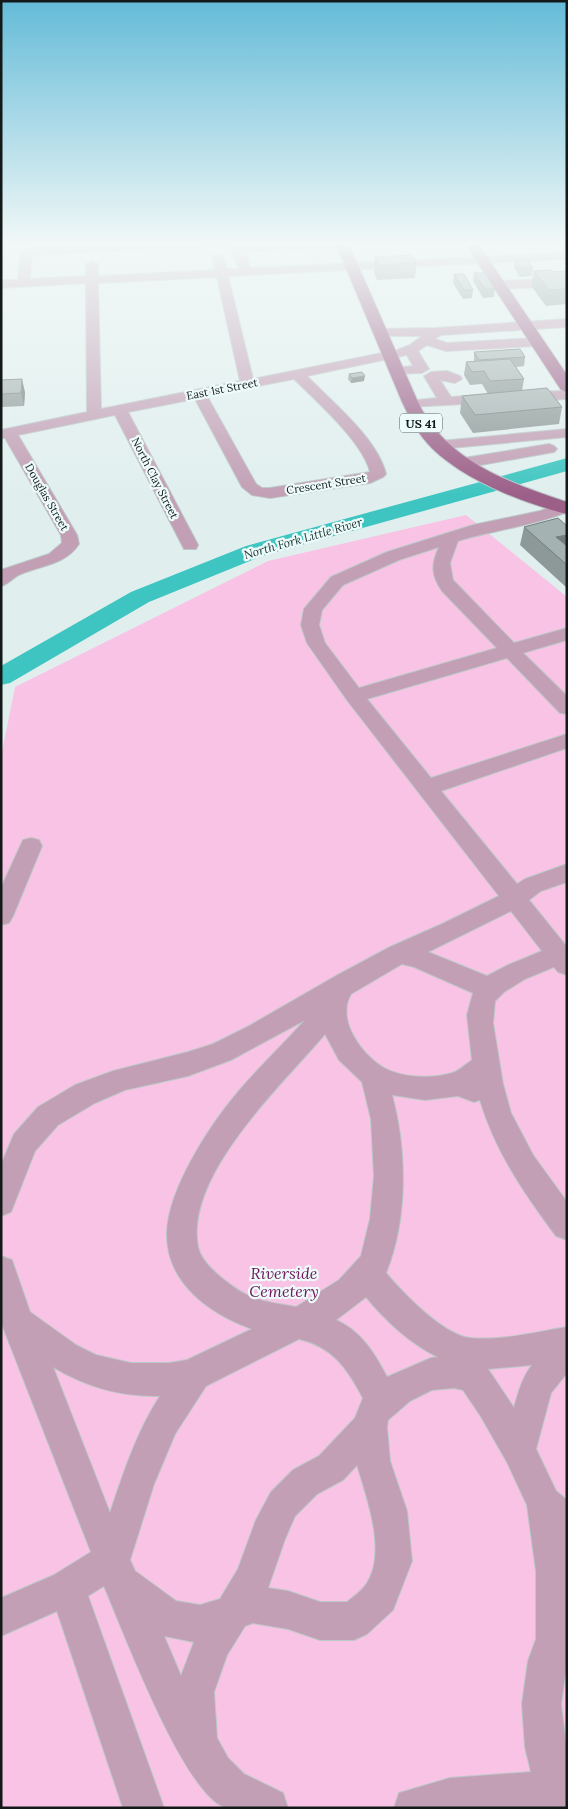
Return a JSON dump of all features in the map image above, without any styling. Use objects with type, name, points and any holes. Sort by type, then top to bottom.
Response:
[{"type":"main road","name":"US 41","points":[[378,326],[396,371],[422,425],[440,445],[471,467],[560,506]]},
{"type":"main road","points":[[526,326],[567,388]]},
{"type":"street","points":[[93,326],[94,415]]},
{"type":"street","points":[[234,326],[247,384]]},
{"type":"street","name":"East 1st Street","points":[[381,333],[438,332],[474,326]]},
{"type":"street","name":"East 1st Street","points":[[5,433],[391,355],[411,350],[438,332]]},
{"type":"street","points":[[425,340],[446,348],[536,342]]},
{"type":"street","points":[[396,371],[422,370],[411,350]]},
{"type":"street","name":"Crescent Street","points":[[199,394],[250,487],[258,492],[270,493],[370,478],[378,474],[376,461],[362,443],[297,374]]},
{"type":"street","points":[[446,401],[431,376],[448,374],[457,382],[468,400]]},
{"type":"street","points":[[412,404],[567,395]]},
{"type":"street","name":"North Clay Street","points":[[120,410],[190,545]]},
{"type":"street","name":"Douglas Street","points":[[1,581],[4,576],[12,572],[59,556],[71,544],[69,536],[5,433]]},
{"type":"street","points":[[440,445],[567,433]]},
{"type":"street","points":[[471,467],[567,444]]},
{"type":"street","points":[[560,506],[545,514],[479,529],[393,556],[337,581],[313,609],[310,625],[316,643],[354,696],[428,787],[513,899],[563,960],[519,972],[497,983],[484,997],[480,1020],[492,1096],[508,1136],[536,1185],[567,1226]]},
{"type":"street","points":[[451,538],[439,570],[441,577],[448,587],[567,708]]},
{"type":"street","points":[[354,696],[567,634]]},
{"type":"street","points":[[428,787],[567,741]]},
{"type":"street","points":[[1,916],[31,846]]},
{"type":"street","points":[[1,1202],[24,1143],[48,1116],[92,1091],[123,1079],[188,1064],[214,1055],[338,993],[399,954],[451,931],[513,899],[533,885],[567,873]]},
{"type":"street","points":[[399,954],[418,958],[491,989]]},
{"type":"street","points":[[116,1572],[168,1619],[200,1624],[253,1604],[288,1610],[320,1621],[354,1621],[380,1597],[394,1561],[389,1511],[373,1461],[376,1414],[364,1367],[340,1339],[309,1326],[258,1315],[222,1300],[200,1280],[185,1255],[182,1233],[190,1198],[204,1165],[226,1128],[255,1092],[307,1038],[338,993]]},
{"type":"street","points":[[338,993],[336,1031],[348,1052],[374,1076],[399,1085],[426,1088],[459,1084],[492,1096]]},
{"type":"street","points":[[258,1034],[274,1033],[307,1038],[348,1052]]},
{"type":"street","points":[[459,1084],[486,1065]]},
{"type":"street","points":[[17,1322],[64,1358],[98,1374],[136,1380],[182,1379],[318,1313],[350,1291],[374,1264],[385,1219],[388,1176],[385,1119],[374,1076]]},
{"type":"street","points":[[1,1271],[17,1322],[44,1386],[87,1502],[172,1700],[214,1772],[240,1798],[268,1808]]},
{"type":"street","points":[[366,1273],[393,1305],[431,1337],[468,1354],[515,1352],[567,1345]]},
{"type":"street","points":[[519,1450],[537,1385],[567,1345]]},
{"type":"street","points":[[197,1743],[195,1692],[212,1645],[253,1578],[269,1532],[283,1504],[305,1482],[331,1468],[398,1389],[431,1374],[454,1372],[472,1375],[492,1403],[555,1513],[554,1570],[560,1629],[545,1674],[542,1711],[546,1750],[560,1799],[450,1798],[414,1808]]},
{"type":"street","points":[[116,1572],[137,1484],[163,1422],[194,1374]]},
{"type":"street","points":[[1,1617],[67,1588],[116,1572]]},
{"type":"street","points":[[67,1588],[144,1808]]},
{"type":"green space","name":"Riverside Cemetery","points":[[466,515],[567,597],[567,1808],[1,1808],[1,757],[15,687],[268,561]]},
{"type":"building","points":[[520,349],[525,357],[479,360],[474,352]]},
{"type":"building","points":[[510,359],[524,379],[490,381],[484,371],[472,372],[466,362]]},
{"type":"building","points":[[362,372],[365,376],[352,378],[349,374]]},
{"type":"building","points":[[22,379],[21,393],[1,394],[1,380]]},
{"type":"building","points":[[547,388],[562,407],[475,415],[462,396]]},
{"type":"building","points":[[558,518],[567,526],[567,535],[556,537],[567,546],[567,565],[524,527]]},
{"type":"waterway","name":"North Fork Little River","points":[[1,677],[140,597],[254,551],[567,464]]}]
